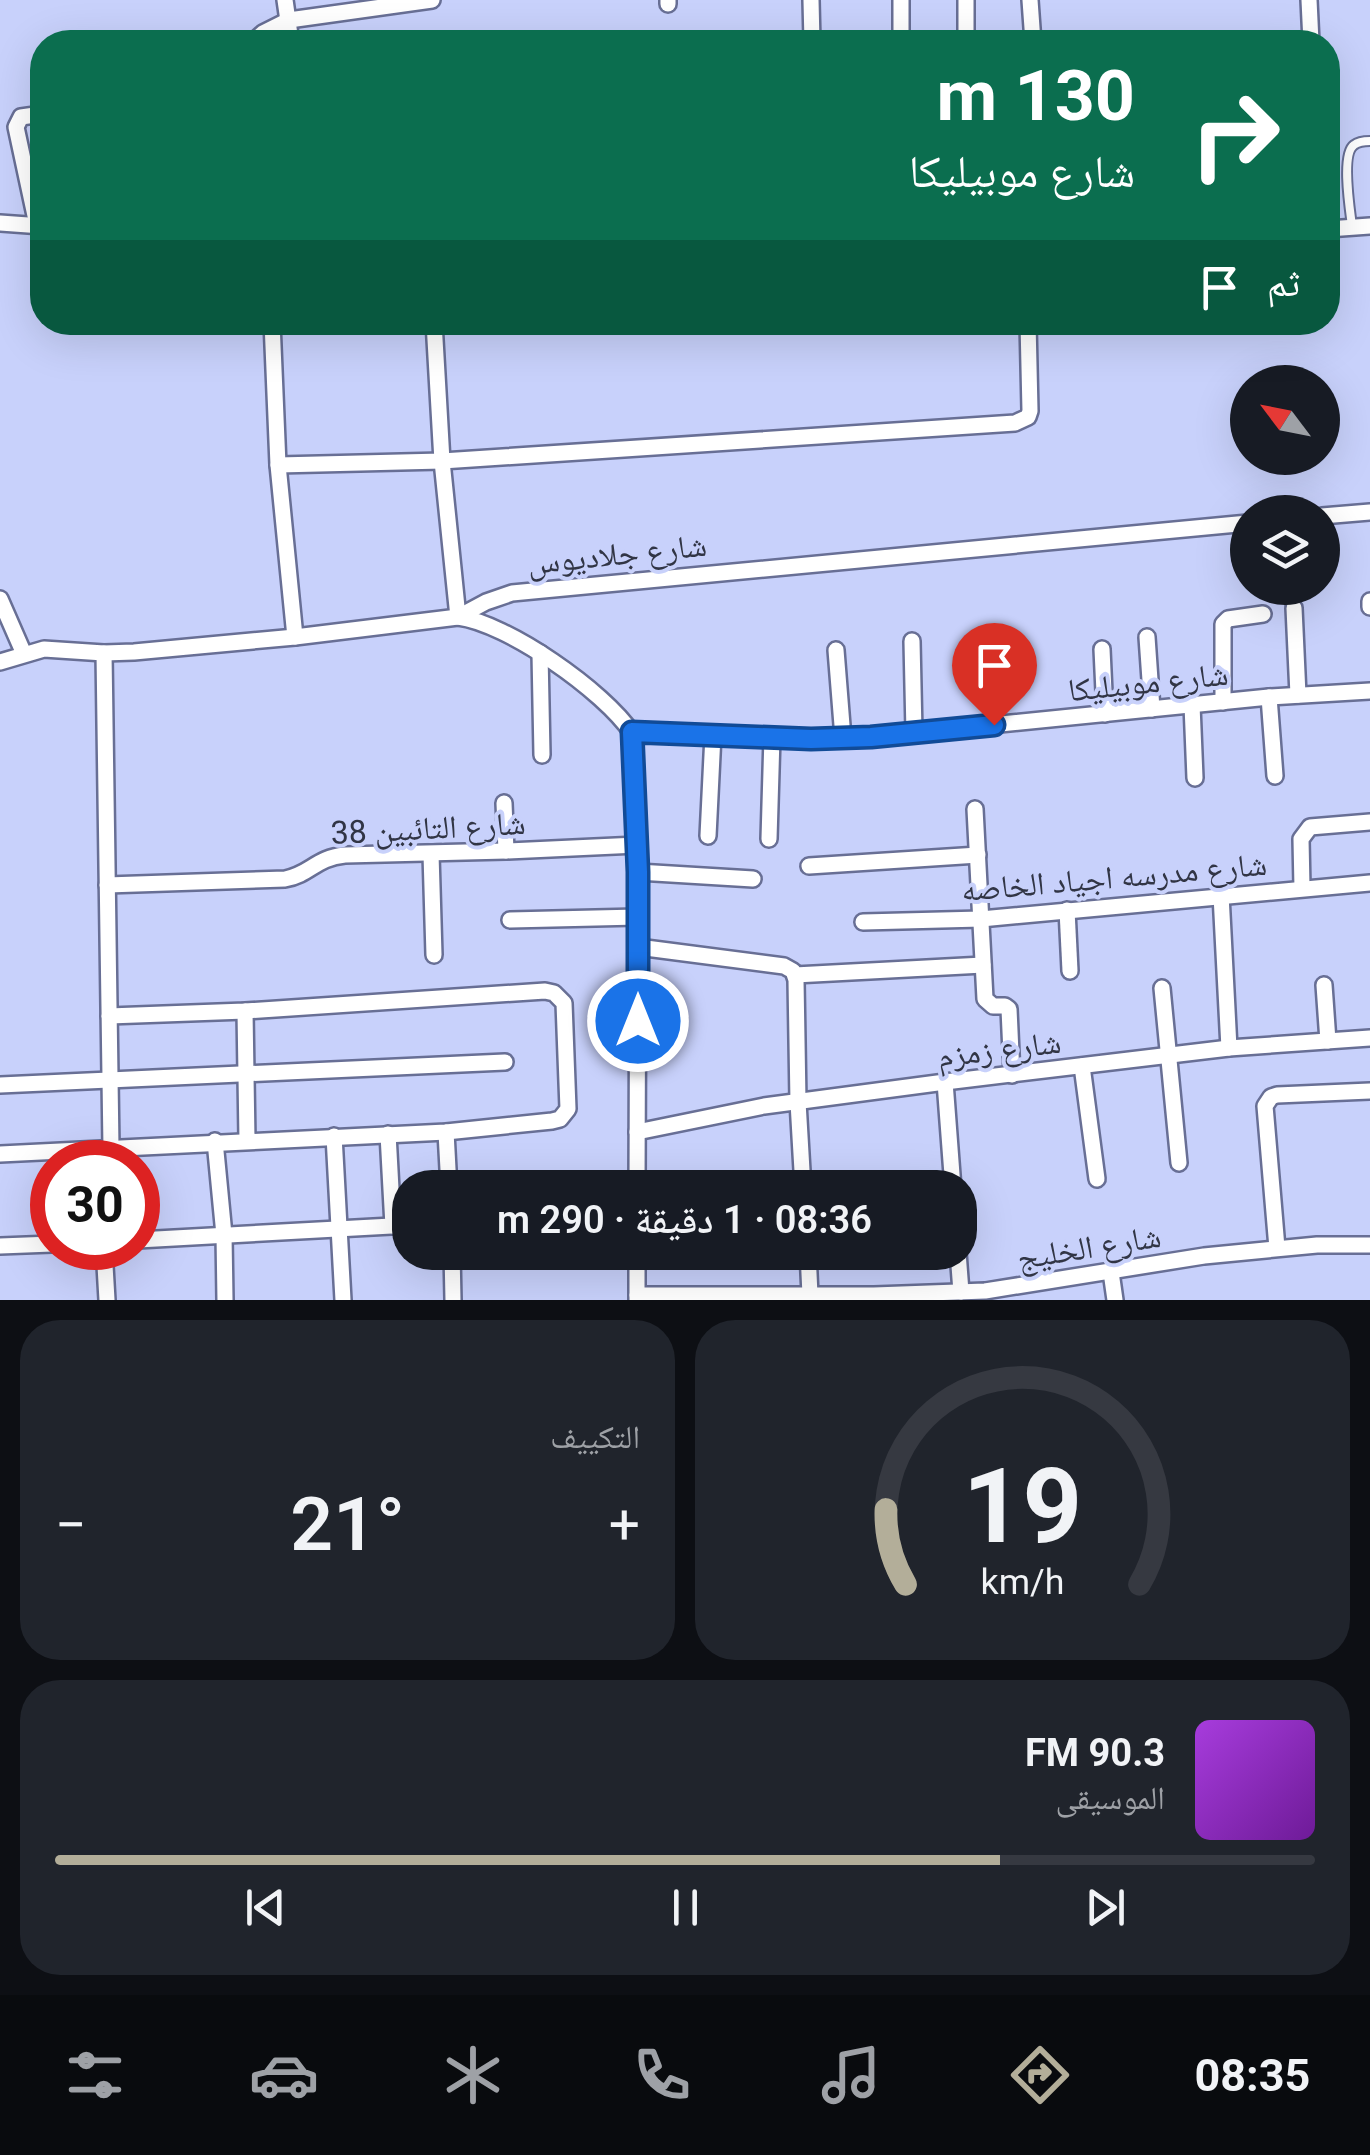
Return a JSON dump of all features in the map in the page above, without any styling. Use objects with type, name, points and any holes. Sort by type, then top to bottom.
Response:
[{"type":"street","points":[[286,0],[289,30]]},
{"type":"street","points":[[269,30],[289,20],[432,0]]},
{"type":"street","points":[[811,0],[812,30]]},
{"type":"street","points":[[901,0],[901,30]]},
{"type":"street","points":[[966,0],[966,30]]},
{"type":"street","points":[[1030,0],[1032,30]]},
{"type":"street","points":[[1309,0],[1311,30]]},
{"type":"street","points":[[30,116],[21,117],[16,127],[30,169]]},
{"type":"street","points":[[0,223],[30,225]]},
{"type":"street","points":[[1340,228],[1370,226]]},
{"type":"street","points":[[273,335],[278,466],[295,637]]},
{"type":"street","points":[[435,335],[442,461],[458,616],[491,625],[540,653],[590,690],[632,732],[638,872],[637,1170]]},
{"type":"street","points":[[278,466],[442,461],[1022,421],[1028,417],[1031,404],[1028,335]]},
{"type":"street","points":[[1340,514],[1370,512]]},
{"type":"street","name":"شارع جلاديوس","points":[[0,662],[56,649],[104,653],[295,637],[458,616],[512,592],[1230,525]]},
{"type":"street","points":[[0,599],[24,654]]},
{"type":"street","points":[[1294,608],[1298,695]]},
{"type":"street","points":[[1223,702],[1223,624],[1232,618],[1263,614]]},
{"type":"street","points":[[1147,638],[1152,709]]},
{"type":"street","points":[[912,641],[914,733]]},
{"type":"street","points":[[1102,648],[1105,714]]},
{"type":"street","points":[[836,650],[843,738]]},
{"type":"street","points":[[104,653],[110,1080],[104,1140]]},
{"type":"street","points":[[540,653],[542,754]]},
{"type":"street","points":[[991,661],[994,725]]},
{"type":"street","name":"شارع موبيليكا","points":[[632,732],[843,738],[1268,697],[1370,691]]},
{"type":"street","points":[[1268,697],[1275,776]]},
{"type":"street","points":[[1192,705],[1195,778]]},
{"type":"street","points":[[708,836],[713,735]]},
{"type":"street","points":[[769,839],[772,737]]},
{"type":"street","points":[[504,803],[506,851]]},
{"type":"street","points":[[975,808],[987,1002],[1005,1006],[1010,1012],[1012,1075]]},
{"type":"street","points":[[1302,888],[1301,839],[1310,827],[1370,822]]},
{"type":"street","name":"شارع التائبين 38","points":[[106,886],[285,879],[304,873],[330,856],[636,845]]},
{"type":"street","points":[[431,854],[434,955]]},
{"type":"street","points":[[809,866],[978,855]]},
{"type":"street","points":[[638,872],[753,879]]},
{"type":"street","name":"شارع مدرسه اجياد الخاصه","points":[[863,922],[981,918],[1370,882]]},
{"type":"street","points":[[1221,894],[1229,1048]]},
{"type":"street","points":[[1067,910],[1070,971]]},
{"type":"street","points":[[510,920],[638,917]]},
{"type":"street","points":[[638,948],[784,966],[795,975],[983,965]]},
{"type":"street","points":[[795,975],[802,1170]]},
{"type":"street","points":[[1324,985],[1328,1041]]},
{"type":"street","points":[[1162,988],[1179,1163]]},
{"type":"street","points":[[109,1016],[544,991],[560,996],[564,1004],[569,1102],[565,1115],[552,1120],[446,1132],[160,1147]]},
{"type":"street","points":[[245,1011],[247,1140]]},
{"type":"street","name":"شارع زمزم","points":[[637,1132],[798,1102],[945,1082],[1229,1048],[1370,1038]]},
{"type":"street","points":[[0,1085],[505,1062]]},
{"type":"street","points":[[1082,1066],[1096,1179]]},
{"type":"street","points":[[945,1082],[952,1170]]},
{"type":"street","points":[[1277,1248],[1268,1100],[1278,1095],[1370,1091]]},
{"type":"street","points":[[446,1132],[448,1170]]},
{"type":"street","points":[[388,1134],[393,1170]]},
{"type":"street","points":[[334,1136],[343,1300]]},
{"type":"street","points":[[215,1142],[224,1234],[225,1300]]},
{"type":"street","points":[[0,1154],[30,1154]]},
{"type":"street","points":[[160,1238],[392,1226]]},
{"type":"street","name":"شارع الخليج","points":[[637,1297],[985,1291],[1204,1256],[1317,1244],[1370,1245]]},
{"type":"street","points":[[0,1246],[30,1245]]},
{"type":"street","points":[[105,1270],[107,1300]]},
{"type":"street","points":[[452,1270],[453,1300]]},
{"type":"street","points":[[637,1270],[637,1297]]},
{"type":"street","points":[[809,1270],[810,1295]]},
{"type":"street","points":[[959,1270],[961,1292]]},
{"type":"street","points":[[1111,1272],[1115,1300]]},
{"type":"lane","points":[[1352,228],[1347,158],[1351,147],[1370,141]]},
{"type":"route","points":[[638,1021],[638,872],[632,732],[811,739],[994,725]]}]
